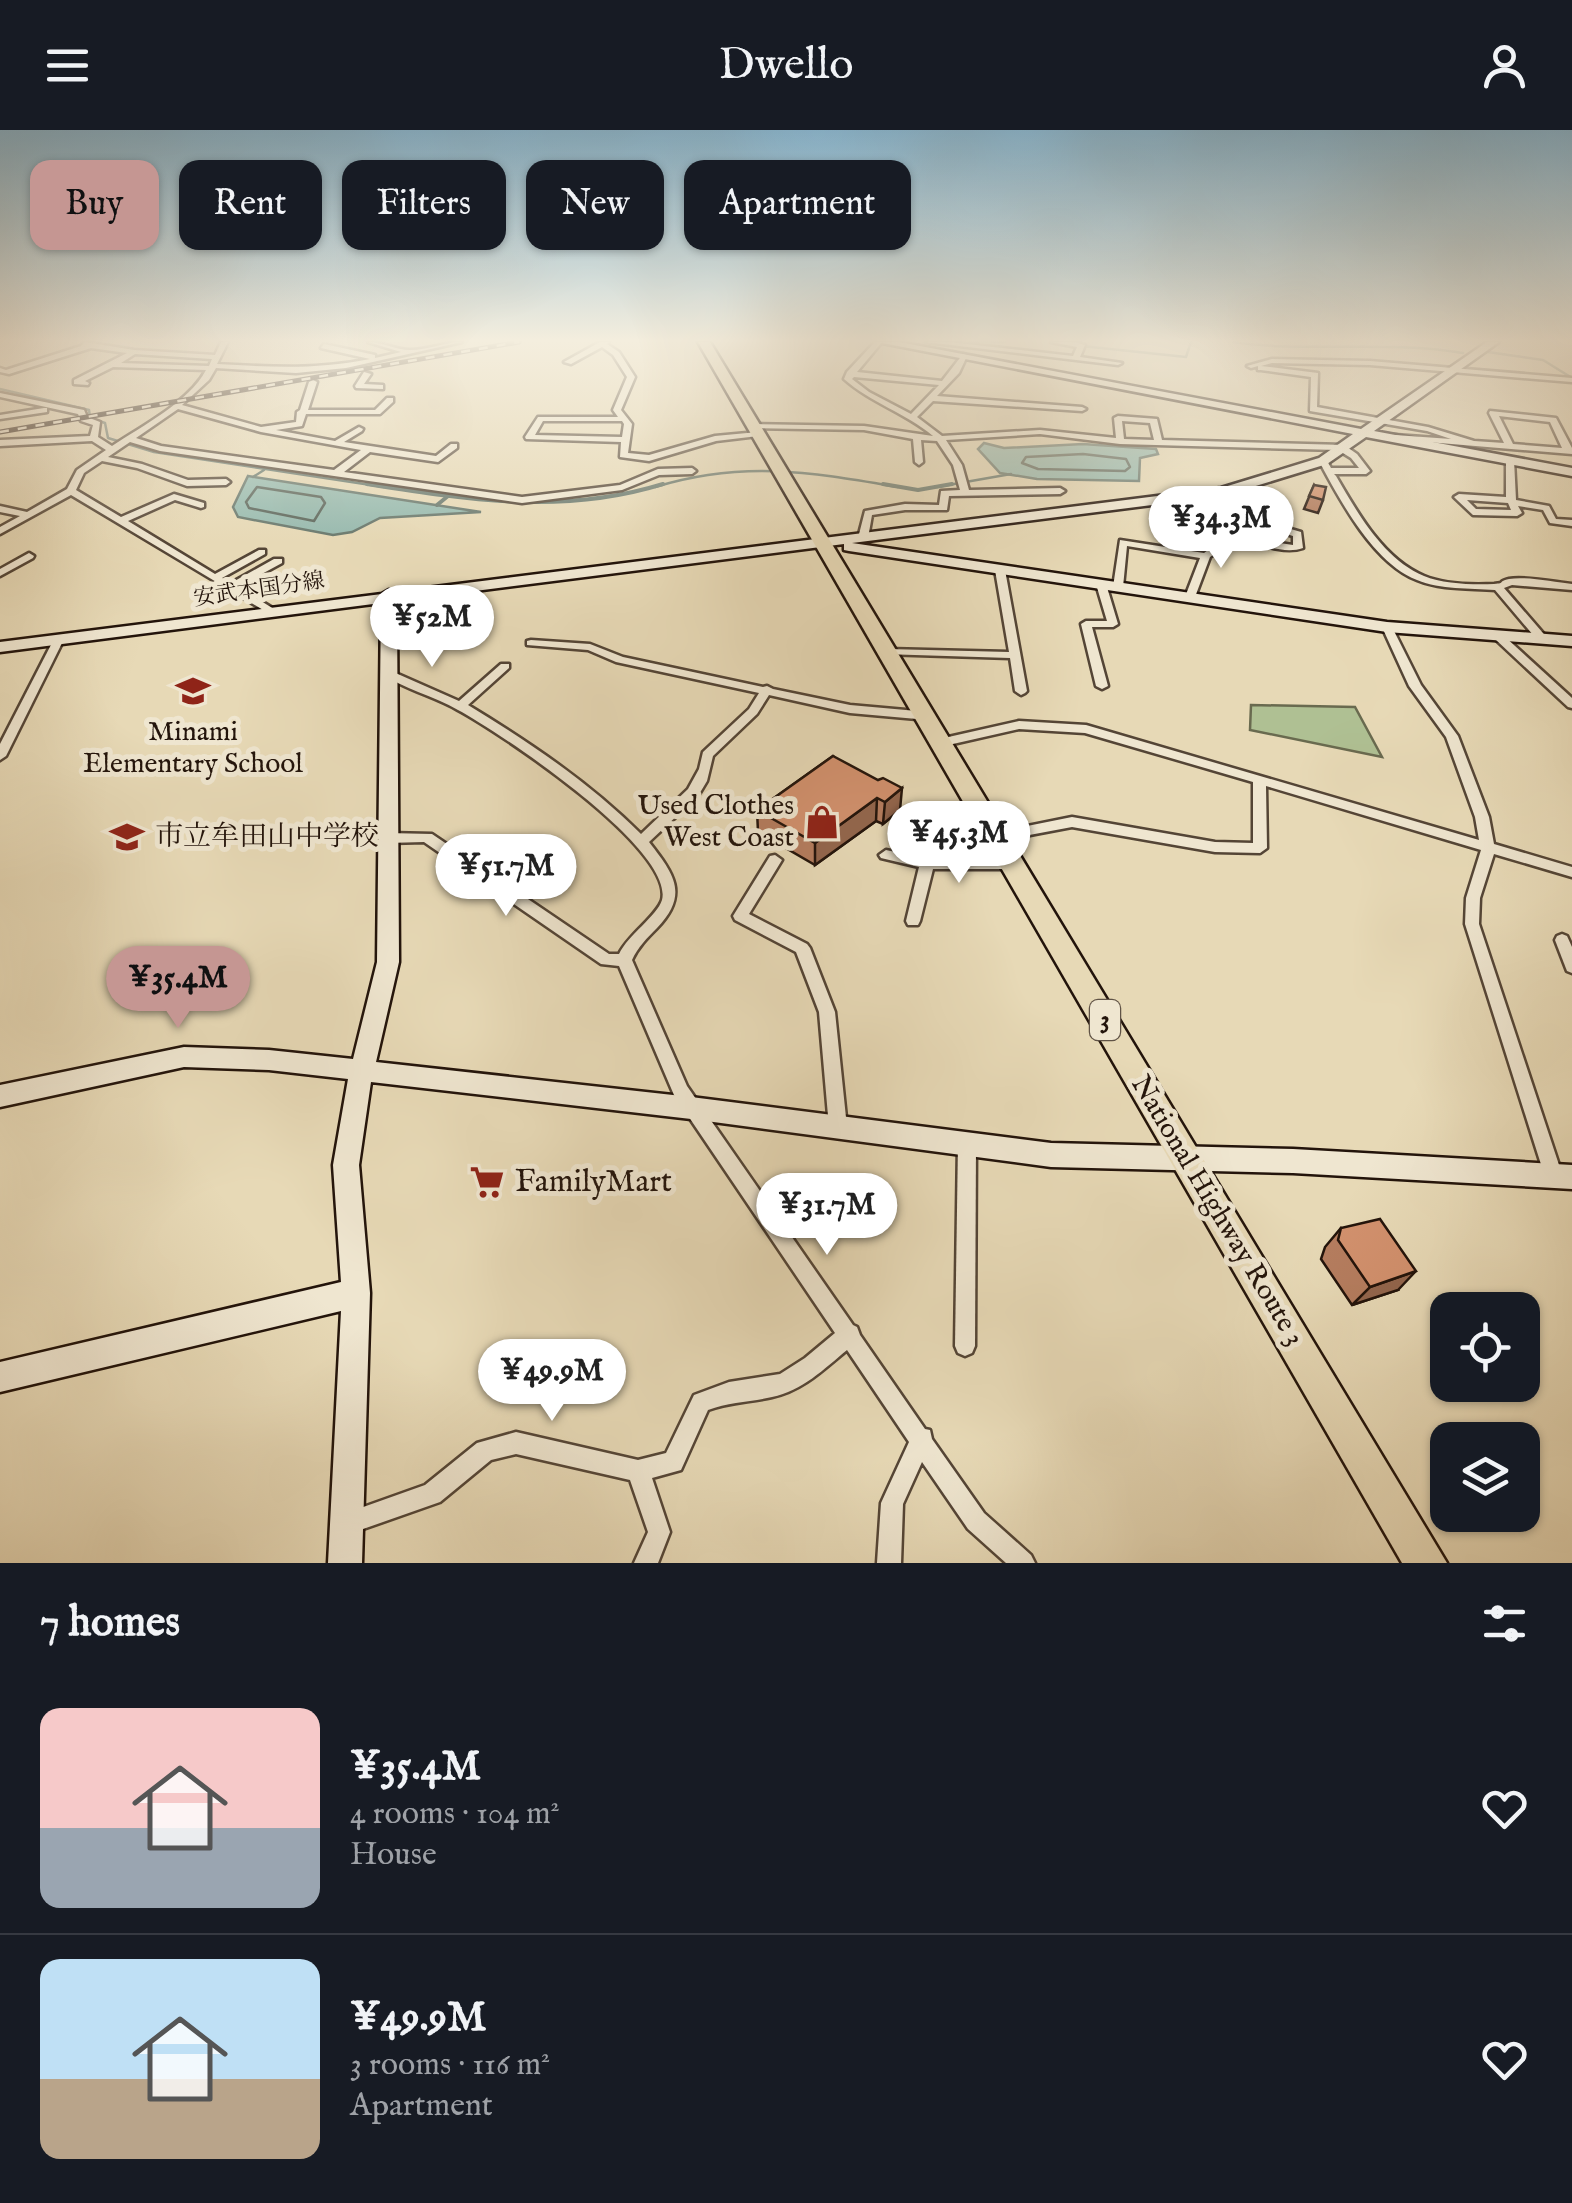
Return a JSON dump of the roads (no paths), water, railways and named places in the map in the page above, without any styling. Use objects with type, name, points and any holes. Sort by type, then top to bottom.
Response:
[{"type":"highway","name":"National Highway Route 3","points":[[744,409],[1426,1563]]},
{"type":"street","points":[[0,415],[48,409]]},
{"type":"street","points":[[58,409],[84,414],[84,419],[98,424],[94,438]]},
{"type":"street","points":[[0,531],[71,491],[75,477],[172,409]]},
{"type":"street","points":[[186,409],[270,435],[438,459],[454,446]]},
{"type":"street","points":[[260,430],[299,424],[302,409]]},
{"type":"street","points":[[301,412],[380,409]]},
{"type":"street","points":[[617,409],[628,424],[623,455],[649,458],[756,430],[864,428],[917,438],[1040,432],[1120,441],[1343,449],[1366,472],[1326,466]]},
{"type":"street","points":[[898,409],[940,435],[961,474],[965,492]]},
{"type":"street","points":[[913,417],[920,409]]},
{"type":"street","points":[[1249,409],[1390,437],[1510,454],[1570,451],[1553,420],[1492,414],[1510,454],[1512,501],[1517,513],[1473,512],[1459,497],[1512,501],[1546,508],[1553,521],[1572,522]]},
{"type":"street","points":[[1313,409],[1428,429],[1572,472]]},
{"type":"street","name":"安武本国分線","points":[[0,647],[390,594],[1201,502],[1326,466],[1343,449],[1401,409]]},
{"type":"street","points":[[1120,441],[1118,418],[1154,421],[1158,441]]},
{"type":"street","points":[[624,419],[541,419],[530,437],[624,440]]},
{"type":"street","points":[[336,444],[358,429]]},
{"type":"street","points":[[1390,437],[1478,445]]},
{"type":"street","points":[[4,445],[94,438],[112,450]]},
{"type":"street","points":[[533,453],[540,438]]},
{"type":"street","points":[[917,438],[920,462]]},
{"type":"street","points":[[130,439],[160,448],[522,500],[622,486],[658,472],[692,471]]},
{"type":"street","points":[[335,474],[368,449]]},
{"type":"street","points":[[99,458],[139,466],[186,483],[226,482]]},
{"type":"street","points":[[649,458],[666,487]]},
{"type":"street","points":[[1326,466],[1383,548],[1416,577],[1498,587],[1512,582],[1572,587]]},
{"type":"street","points":[[71,491],[270,610]]},
{"type":"street","points":[[888,553],[871,537],[868,513],[874,510],[944,508],[944,494],[1060,491]]},
{"type":"street","points":[[120,520],[174,496],[201,505]]},
{"type":"street","points":[[1201,502],[1298,534],[1298,548],[1188,516],[1201,502]]},
{"type":"street","points":[[1,511],[29,515]]},
{"type":"street","points":[[1190,598],[1206,556],[1237,533]]},
{"type":"street","points":[[1102,686],[1086,624],[1113,624],[1110,586],[1123,542],[1206,556]]},
{"type":"street","points":[[822,543],[1387,626],[1572,641]]},
{"type":"street","points":[[215,578],[262,552]]},
{"type":"street","points":[[0,573],[29,556]]},
{"type":"street","points":[[233,589],[275,566]]},
{"type":"street","points":[[1000,570],[1021,690]]},
{"type":"street","points":[[1498,587],[1543,640]]},
{"type":"street","points":[[345,1563],[356,1293],[346,1165],[361,1070],[388,962],[390,594]]},
{"type":"street","points":[[0,1096],[184,1057],[361,1070],[1051,1155],[1563,1177],[1472,924],[1473,898],[1488,850],[1482,816],[1452,736],[1414,686],[1387,626]]},
{"type":"street","points":[[1499,637],[1572,704]]},
{"type":"street","points":[[0,756],[59,640]]},
{"type":"street","points":[[531,643],[590,647],[620,660],[936,729],[1019,725],[1086,728],[1572,872]]},
{"type":"street","points":[[887,652],[1012,654]]},
{"type":"street","points":[[460,706],[506,666]]},
{"type":"street","points":[[388,673],[460,706],[534,750],[641,841],[664,870],[670,890],[668,905],[630,941],[624,960],[691,1108],[976,1521],[1023,1563]]},
{"type":"street","points":[[641,841],[698,788],[707,776],[707,756],[753,712],[767,690]]},
{"type":"street","points":[[998,836],[1072,822],[1215,847],[1260,848],[1259,781]]},
{"type":"street","points":[[387,838],[427,837],[606,960],[624,960]]},
{"type":"street","points":[[886,855],[927,864],[1014,864]]},
{"type":"street","points":[[776,860],[740,916],[802,948],[827,1012],[838,1127]]},
{"type":"street","points":[[913,921],[927,864]]},
{"type":"street","points":[[1562,940],[1572,967]]},
{"type":"street","points":[[965,1346],[968,1144]]},
{"type":"street","points":[[0,1377],[356,1293]]},
{"type":"street","points":[[346,1524],[432,1494],[485,1451],[516,1443],[638,1471],[673,1462],[702,1402],[735,1388],[772,1388],[789,1380],[850,1334]]},
{"type":"street","points":[[889,1563],[892,1503],[922,1438]]},
{"type":"street","points":[[638,1471],[659,1532],[646,1563]]},
{"type":"water","points":[[984,443],[1004,448],[1083,444],[1156,449],[1158,454],[1140,458],[1139,481],[1037,479],[1000,473],[978,449]]},
{"type":"water","points":[[248,476],[481,512],[380,518],[352,532],[333,535],[238,517],[233,507]]},
{"type":"waterway","points":[[84,409],[89,410],[90,418],[105,423],[108,438],[154,452],[384,487]]},
{"type":"waterway","points":[[253,477],[264,470]]},
{"type":"waterway","points":[[655,487],[747,471],[806,473],[898,487]]},
{"type":"waterway","points":[[937,487],[1011,474]]},
{"type":"waterway","points":[[367,484],[516,502],[589,499],[663,484]]},
{"type":"waterway","points":[[883,484],[918,490],[952,484]]},
{"type":"waterway","points":[[437,505],[448,496]]},
{"type":"railway","points":[[0,432],[133,409]]},
{"type":"place","name":"Minami Elementary School","points":[[193,691]]},
{"type":"place","name":"Used Clothes West Coast","points":[[822,822]]},
{"type":"place","name":"市立牟田山中学校","points":[[127,837]]},
{"type":"place","name":"FamilyMart","points":[[487,1182]]}]
